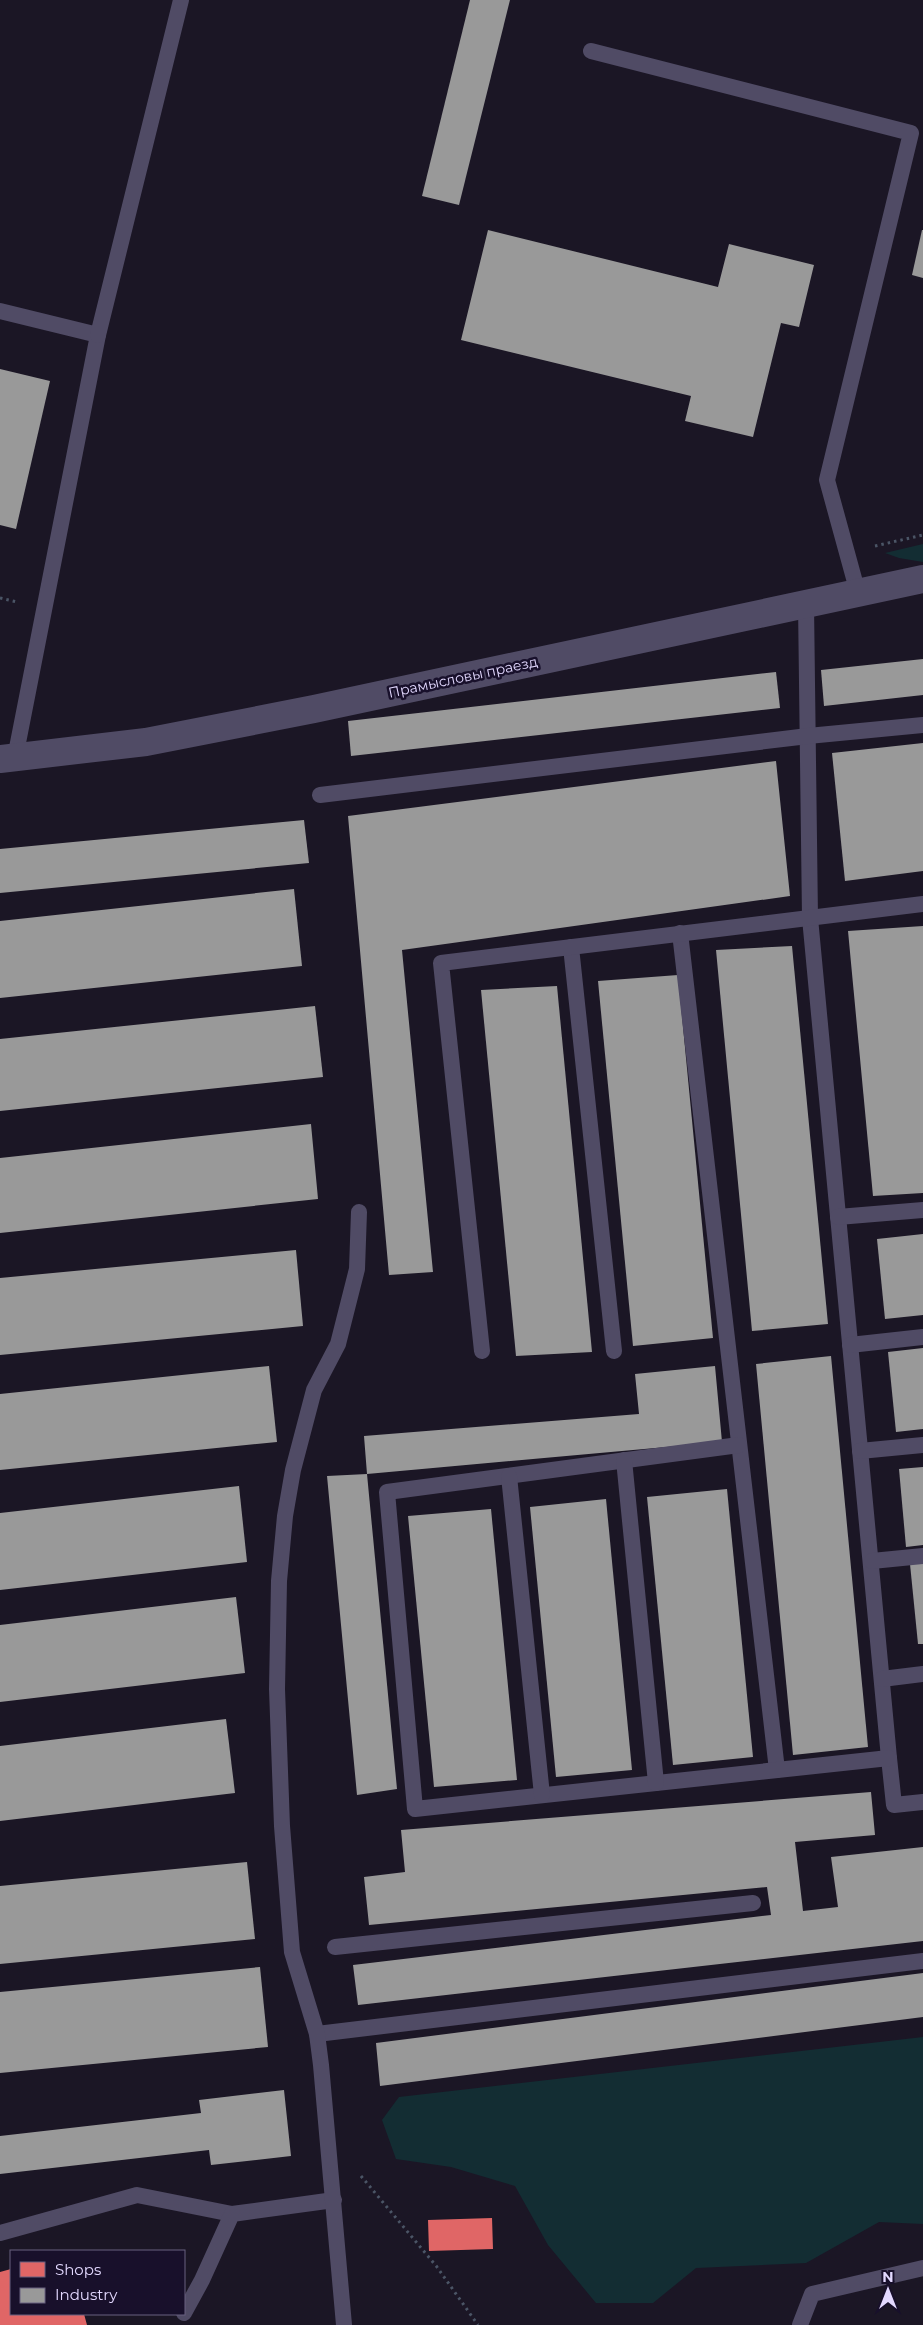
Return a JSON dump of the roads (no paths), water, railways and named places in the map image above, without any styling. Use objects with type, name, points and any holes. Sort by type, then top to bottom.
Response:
[{"type":"street","name":"Прамысловы праезд","points":[[8,759],[146,742],[333,705],[923,580]]},
{"type":"lane","points":[[8,759],[98,335],[181,0]]},
{"type":"lane","points":[[591,51],[917,134],[827,480],[858,593]]},
{"type":"lane","points":[[0,311],[98,335]]},
{"type":"lane","points":[[806,604],[810,918],[872,1561],[889,1758],[894,1805],[923,1802]]},
{"type":"lane","points":[[320,796],[808,736],[923,724]]},
{"type":"lane","points":[[482,1351],[442,963],[923,904]]},
{"type":"lane","points":[[680,933],[777,1770]]},
{"type":"lane","points":[[571,947],[614,1351]]},
{"type":"lane","points":[[838,1217],[923,1210]]},
{"type":"lane","points":[[344,2325],[334,2200],[317,2034],[292,1952],[284,1855],[277,1689],[279,1581],[285,1516],[294,1470],[314,1390],[338,1344],[357,1270],[359,1212]]},
{"type":"lane","points":[[850,1345],[923,1337]]},
{"type":"lane","points":[[739,1445],[386,1492],[415,1808],[889,1758]]},
{"type":"lane","points":[[860,1451],[923,1445]]},
{"type":"lane","points":[[624,1460],[656,1783]]},
{"type":"lane","points":[[509,1476],[542,1795]]},
{"type":"lane","points":[[872,1561],[923,1556]]},
{"type":"lane","points":[[882,1678],[923,1674]]},
{"type":"lane","points":[[335,1947],[753,1903]]},
{"type":"lane","points":[[317,2034],[923,1961]]},
{"type":"lane","points":[[0,2233],[137,2195],[232,2214],[334,2200]]},
{"type":"lane","points":[[185,2311],[202,2280],[232,2214]]},
{"type":"lane","points":[[800,2325],[812,2294],[923,2268]]}]
